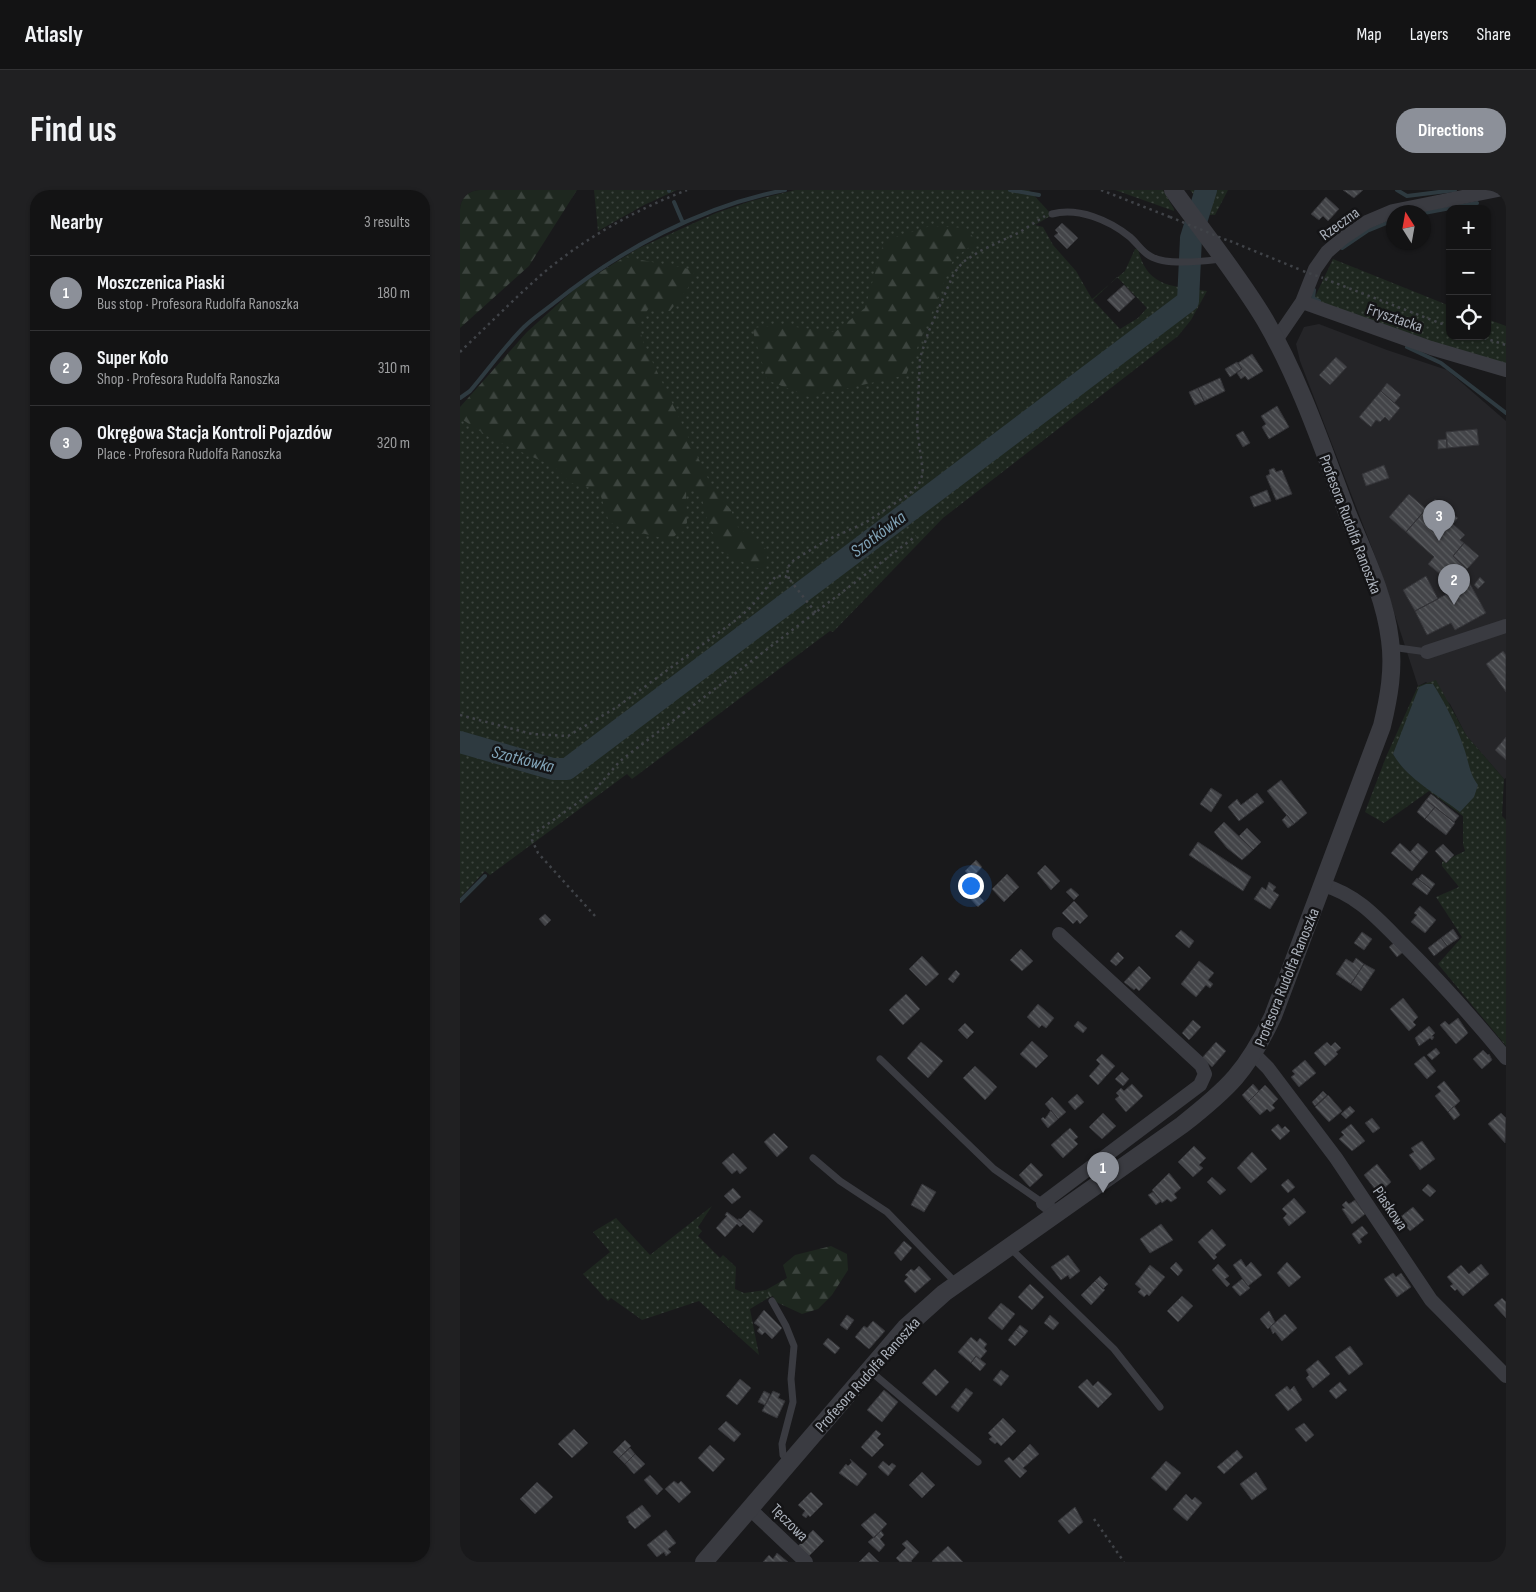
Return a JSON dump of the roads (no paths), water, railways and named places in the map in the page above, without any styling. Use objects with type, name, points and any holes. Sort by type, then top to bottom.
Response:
[{"type":"street","name":"Rzeczna","points":[[1276,340],[1302,302],[1315,269],[1327,252],[1343,238],[1367,222],[1394,211],[1498,190]]},
{"type":"street","name":"Profesora Rudolfa Ranoszka","points":[[1050,1208],[1182,1125],[1220,1096],[1241,1073],[1254,1054],[1274,1016],[1382,726],[1389,696],[1392,662],[1388,622],[1367,563],[1302,399],[1276,340],[1223,259],[1178,197]]},
{"type":"street","name":"Frysztacka","points":[[1302,302],[1432,348],[1506,370]]},
{"type":"street","points":[[1427,652],[1506,626]]},
{"type":"street","points":[[1323,885],[1340,890],[1357,899],[1383,923],[1441,982],[1506,1058]]},
{"type":"street","name":"Profesora Rudolfa Ranoszka","points":[[704,1562],[905,1328],[957,1284],[1009,1246],[1050,1208],[1200,1085],[1205,1074],[1201,1065],[1059,934]]},
{"type":"street","name":"Piaskowa","points":[[1254,1054],[1268,1068],[1336,1158],[1431,1300],[1506,1376]]},
{"type":"street","name":"Tęczowa","points":[[749,1508],[806,1562]]},
{"type":"lane","points":[[1052,214],[1074,211],[1109,224],[1124,233],[1150,256],[1169,261],[1223,259]]},
{"type":"lane","points":[[1391,647],[1427,652]]},
{"type":"lane","points":[[880,1059],[994,1169],[1050,1208]]},
{"type":"lane","points":[[813,1158],[840,1181],[887,1212],[957,1284]]},
{"type":"lane","points":[[1009,1246],[1114,1348],[1160,1408]]},
{"type":"lane","points":[[772,1301],[786,1326],[794,1346],[791,1379],[794,1402],[782,1444],[783,1455],[788,1463]]},
{"type":"lane","points":[[868,1370],[922,1413],[978,1462]]},
{"type":"waterway","points":[[460,398],[470,391],[527,324],[606,265],[634,248],[692,219],[754,197],[785,190]]},
{"type":"waterway","points":[[1010,190],[1039,195]]},
{"type":"waterway","name":"Szotkówka","points":[[460,742],[553,769],[567,769],[1188,301],[1191,238],[1206,190]]},
{"type":"waterway","points":[[1397,190],[1407,196],[1455,190]]},
{"type":"waterway","points":[[674,202],[683,223]]},
{"type":"waterway","points":[[1431,212],[1477,203]]},
{"type":"waterway","points":[[1342,248],[1367,231],[1386,223]]},
{"type":"waterway","points":[[1314,290],[1313,298],[1319,301]]},
{"type":"waterway","points":[[1407,347],[1441,363],[1506,413]]},
{"type":"waterway","points":[[460,901],[485,876]]},
{"type":"place","name":"Okręgowa Stacja Kontroli Pojazdów","points":[[1439,541]]},
{"type":"place","name":"Super Koło","points":[[1454,605]]},
{"type":"place","name":"Moszczenica Piaski","points":[[1103,1193]]}]
